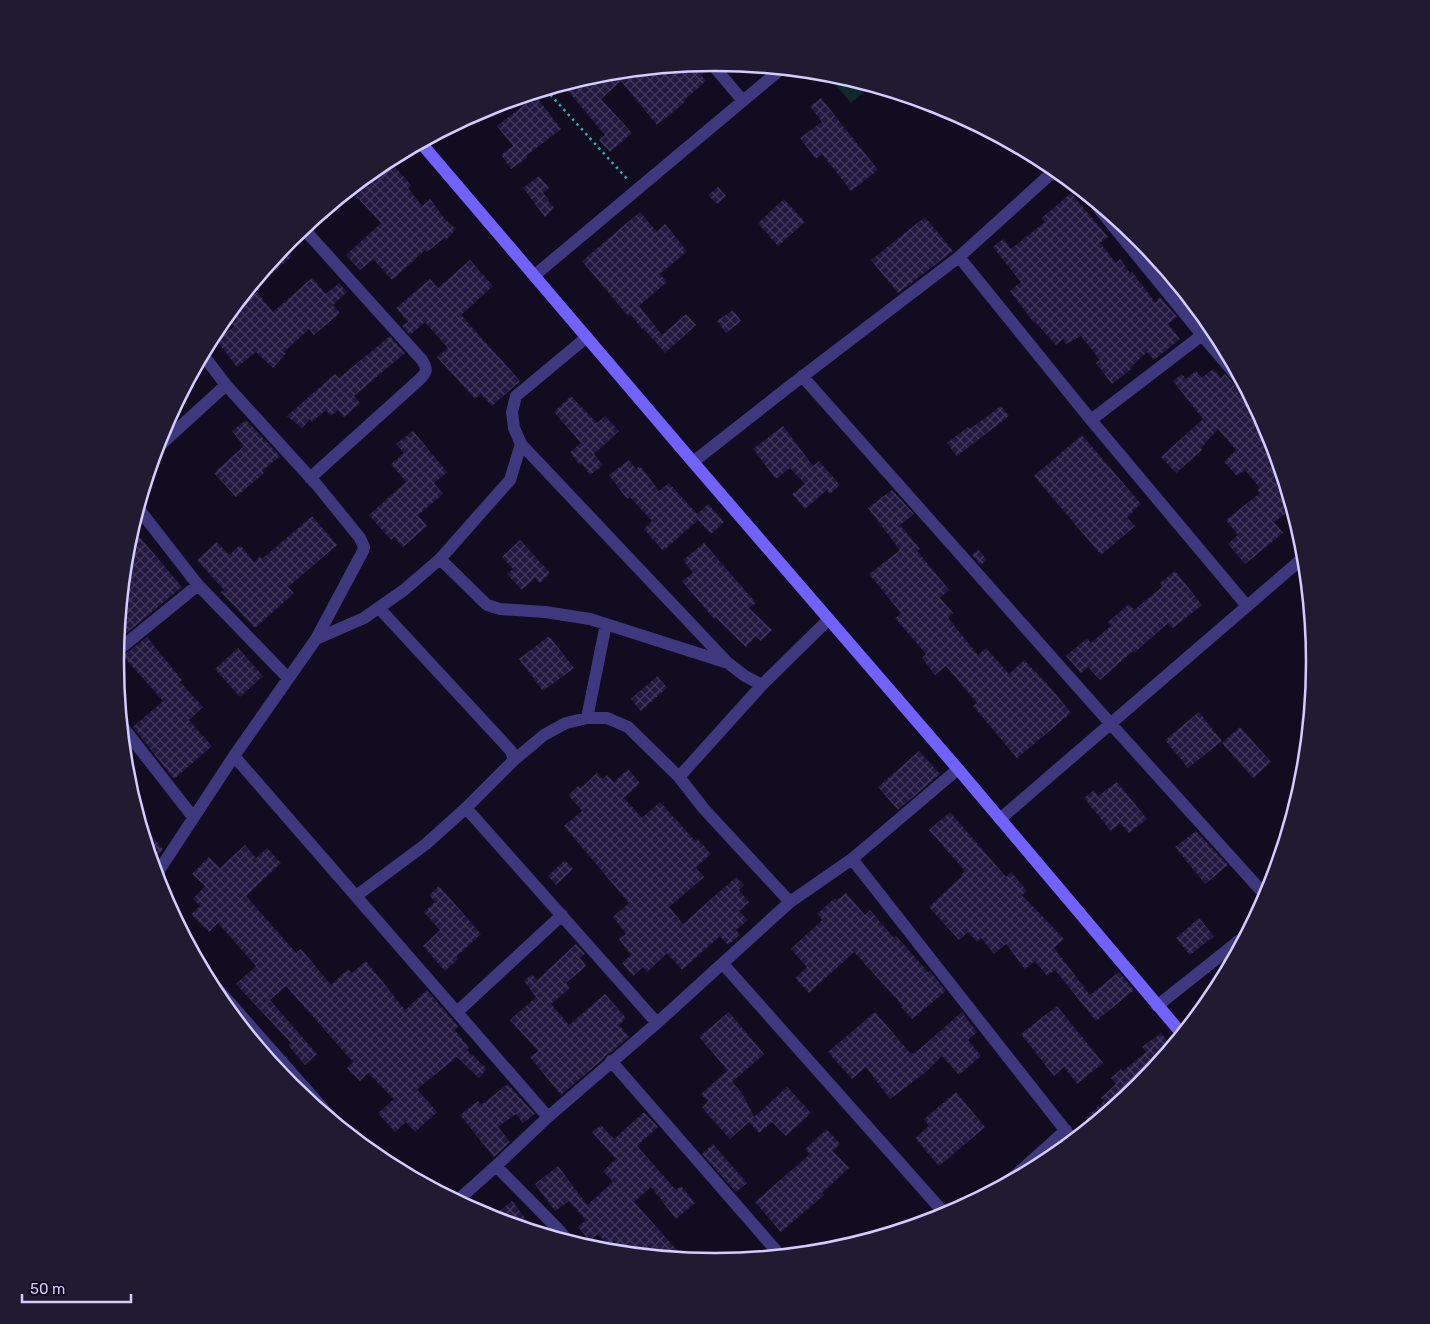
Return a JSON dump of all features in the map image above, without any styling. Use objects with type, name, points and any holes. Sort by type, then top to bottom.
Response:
[{"type":"street","points":[[719,71],[743,101]]},
{"type":"street","points":[[535,275],[774,75]]},
{"type":"street","points":[[425,147],[958,769],[1178,1029]]},
{"type":"street","points":[[693,462],[802,376],[959,257],[1050,176]]},
{"type":"street","points":[[1111,224],[1221,357]]},
{"type":"street","points":[[308,234],[426,366],[426,373],[419,380],[310,478]]},
{"type":"street","points":[[959,257],[1091,420],[1247,606]]},
{"type":"street","points":[[1091,420],[1202,335]]},
{"type":"street","points":[[587,337],[516,396],[512,412],[514,428],[521,444],[728,663],[762,686]]},
{"type":"street","points":[[161,867],[234,756],[316,639],[364,547],[360,538],[310,478],[207,361]]},
{"type":"street","points":[[802,376],[1110,724],[1260,890]]},
{"type":"street","points":[[169,436],[226,384]]},
{"type":"street","points":[[316,639],[364,618],[404,590],[440,559],[510,480],[521,444]]},
{"type":"street","points":[[143,514],[198,585],[288,678]]},
{"type":"street","points":[[440,559],[487,605],[500,609],[545,612],[590,619],[728,663]]},
{"type":"street","points":[[1000,819],[1297,563]]},
{"type":"street","points":[[125,644],[198,585]]},
{"type":"street","points":[[379,608],[511,751],[514,760]]},
{"type":"street","points":[[679,777],[762,686],[829,619]]},
{"type":"street","points":[[587,718],[606,624]]},
{"type":"street","points":[[356,896],[426,844],[466,808],[514,760],[544,735],[566,723],[587,718],[607,718],[628,727],[679,777],[704,809],[790,902]]},
{"type":"street","points":[[129,734],[194,817]]},
{"type":"street","points":[[234,756],[548,1117]]},
{"type":"street","points":[[463,1196],[548,1117],[657,1023],[790,902],[852,859],[958,769]]},
{"type":"street","points":[[466,808],[657,1023]]},
{"type":"street","points":[[852,859],[1070,1135]]},
{"type":"street","points":[[457,1012],[562,915]]},
{"type":"street","points":[[1157,1006],[1233,945]]},
{"type":"street","points":[[723,964],[940,1208]]},
{"type":"street","points":[[244,1018],[302,1084]]},
{"type":"street","points":[[611,1061],[775,1249]]},
{"type":"street","points":[[496,1166],[560,1232]]},
{"type":"path","points":[[550,95],[637,190]]},
{"type":"green space","points":[[835,84],[866,91],[851,103]]},
{"type":"building","points":[[704,72],[701,75],[706,81],[684,100],[685,102],[657,125],[621,81],[601,99],[632,133],[610,152],[599,140],[605,135],[567,90],[638,76]]},
{"type":"building","points":[[821,98],[878,170],[851,191],[822,154],[816,159],[800,138],[822,122],[810,106]]},
{"type":"building","points":[[538,99],[561,129],[511,169],[501,155],[513,146],[497,126],[528,102]]},
{"type":"building","points":[[394,166],[411,185],[408,188],[422,206],[430,199],[444,218],[456,229],[446,240],[444,238],[427,252],[425,250],[392,280],[373,259],[360,270],[346,255],[381,223],[356,196]]},
{"type":"building","points":[[539,176],[549,188],[543,193],[554,207],[545,217],[523,188]]},
{"type":"building","points":[[718,187],[726,196],[717,204],[708,195]]},
{"type":"building","points":[[1071,193],[1108,237],[1100,243],[1116,263],[1120,259],[1155,302],[1160,297],[1177,317],[1168,324],[1180,339],[1154,360],[1147,352],[1131,369],[1112,384],[1096,363],[1100,360],[1081,336],[1066,344],[1063,339],[1056,345],[1034,323],[1010,291],[1021,282],[993,247],[1003,239],[1011,249],[1045,222],[1042,218]]},
{"type":"building","points":[[784,199],[805,222],[778,246],[758,223]]},
{"type":"building","points":[[640,212],[657,232],[665,224],[687,251],[660,274],[667,282],[639,306],[662,335],[686,314],[696,325],[665,353],[630,314],[628,316],[582,261]]},
{"type":"building","points":[[925,217],[953,251],[898,293],[871,260]]},
{"type":"building","points":[[289,252],[292,256],[266,279],[271,272]]},
{"type":"building","points":[[470,260],[493,286],[461,315],[520,381],[492,406],[481,394],[475,399],[437,357],[448,348],[425,322],[410,335],[402,326],[408,322],[396,308],[430,279],[438,288]]},
{"type":"building","points":[[312,278],[326,294],[339,283],[347,292],[333,305],[340,313],[314,335],[309,329],[284,352],[286,353],[273,368],[256,352],[237,367],[218,343],[224,334],[234,327],[231,324],[246,302],[257,292],[273,312]]},
{"type":"building","points":[[733,310],[741,321],[726,333],[717,321]]},
{"type":"building","points":[[390,336],[405,353],[354,396],[360,403],[344,417],[338,410],[331,416],[326,410],[312,422],[310,419],[302,428],[287,416],[335,374],[339,378]]},
{"type":"building","points":[[1213,369],[1221,378],[1225,374],[1240,391],[1261,436],[1286,509],[1287,513],[1274,522],[1283,533],[1245,564],[1228,544],[1238,535],[1226,520],[1260,493],[1257,490],[1260,488],[1245,470],[1237,476],[1224,462],[1236,450],[1218,429],[1201,448],[1202,450],[1176,473],[1161,457],[1203,419],[1173,381],[1182,374],[1186,379],[1196,371],[1202,378]]},
{"type":"building","points":[[571,396],[597,423],[605,416],[619,431],[594,454],[603,465],[590,475],[570,452],[581,443],[554,412]]},
{"type":"building","points":[[1001,406],[1009,416],[957,456],[947,443]]},
{"type":"building","points":[[246,420],[280,456],[262,471],[264,473],[236,497],[214,473],[244,446],[232,431]]},
{"type":"building","points":[[783,426],[813,466],[819,461],[840,485],[830,494],[827,490],[805,509],[792,494],[805,484],[790,468],[776,479],[753,449]]},
{"type":"building","points":[[413,431],[447,472],[434,483],[443,494],[418,515],[427,526],[403,547],[394,537],[391,540],[369,515],[406,482],[391,464],[404,453],[396,444]]},
{"type":"building","points":[[1082,435],[1141,504],[1127,517],[1135,526],[1101,555],[1034,476]]},
{"type":"building","points":[[629,460],[636,469],[640,466],[659,491],[669,483],[697,514],[708,504],[724,522],[711,534],[698,520],[663,551],[644,529],[652,521],[630,497],[627,499],[609,475]]},
{"type":"building","points":[[892,490],[914,514],[900,525],[920,549],[917,551],[949,590],[940,598],[953,613],[948,618],[978,655],[986,648],[1009,674],[1024,660],[1071,713],[1017,758],[973,706],[977,703],[946,666],[935,675],[922,658],[926,654],[895,618],[901,613],[869,574],[900,550],[868,508]]},
{"type":"building","points":[[312,516],[337,545],[288,587],[294,593],[255,628],[221,592],[224,590],[197,560],[217,542],[229,555],[240,545],[254,562],[260,556],[262,559]]},
{"type":"building","points":[[138,536],[182,587],[125,634],[129,585]]},
{"type":"building","points":[[520,540],[550,573],[540,583],[535,578],[522,590],[507,574],[513,569],[502,557]]},
{"type":"building","points":[[704,543],[756,603],[749,608],[772,630],[761,641],[756,636],[746,647],[716,618],[714,619],[682,581],[693,573],[683,560]]},
{"type":"building","points":[[978,549],[987,560],[981,565],[972,555]]},
{"type":"building","points":[[1175,571],[1202,605],[1173,628],[1168,623],[1100,680],[1088,667],[1081,673],[1066,656],[1087,638],[1091,643],[1111,626],[1108,622],[1129,604],[1134,610],[1162,587],[1160,583]]},
{"type":"building","points":[[549,636],[574,668],[543,691],[519,659]]},
{"type":"building","points":[[147,637],[182,680],[180,682],[203,707],[189,720],[212,746],[174,779],[133,727],[163,701],[124,657],[124,655]]},
{"type":"building","points":[[238,648],[263,676],[240,697],[215,669]]},
{"type":"building","points":[[657,676],[667,688],[641,711],[631,699]]},
{"type":"building","points":[[1199,712],[1222,741],[1188,768],[1165,740]]},
{"type":"building","points":[[1240,727],[1271,762],[1253,778],[1222,743]]},
{"type":"building","points":[[919,751],[940,774],[898,810],[878,787]]},
{"type":"building","points":[[628,769],[640,783],[624,798],[642,818],[660,802],[696,842],[698,839],[711,854],[696,867],[704,877],[669,907],[683,924],[736,877],[744,885],[739,890],[749,902],[739,911],[748,920],[736,930],[740,935],[728,945],[720,936],[682,970],[667,953],[647,972],[643,967],[633,976],[622,963],[631,955],[619,939],[626,934],[613,917],[629,903],[564,826],[582,811],[568,795],[578,786],[581,788],[597,773],[602,779],[607,775],[614,782]]},
{"type":"building","points":[[1117,782],[1147,819],[1129,833],[1120,823],[1111,831],[1084,798],[1094,790],[1098,796]]},
{"type":"building","points":[[950,812],[1006,877],[1011,872],[1027,891],[1022,895],[1064,939],[1054,948],[1090,995],[1119,972],[1134,990],[1096,1021],[1055,970],[1047,976],[1035,961],[1025,969],[1006,944],[994,954],[981,938],[977,942],[968,932],[959,940],[929,907],[965,871],[929,830]]},
{"type":"building","points":[[1196,831],[1228,865],[1205,884],[1175,847]]},
{"type":"building","points":[[150,834],[163,849],[158,857]]},
{"type":"building","points":[[245,845],[256,858],[267,848],[281,863],[246,896],[296,953],[301,949],[331,985],[348,969],[352,973],[366,961],[405,1010],[427,990],[458,1026],[455,1030],[469,1048],[467,1050],[487,1069],[479,1078],[457,1057],[417,1089],[437,1112],[415,1132],[406,1122],[395,1132],[378,1113],[394,1099],[368,1073],[360,1081],[347,1068],[353,1062],[286,986],[270,1000],[317,1054],[305,1065],[288,1045],[291,1043],[236,984],[256,966],[218,923],[209,932],[191,914],[200,906],[193,899],[205,886],[192,874],[209,857],[220,868]]},
{"type":"building","points":[[565,860],[573,869],[556,885],[548,876]]},
{"type":"building","points":[[439,886],[481,934],[456,957],[458,959],[445,971],[423,946],[440,930],[424,912],[435,902],[429,895]]},
{"type":"building","points":[[846,893],[865,915],[870,910],[894,938],[896,936],[928,972],[930,971],[946,991],[912,1019],[901,1007],[903,1006],[854,952],[809,993],[795,978],[807,967],[791,949],[822,920],[817,914],[835,898],[837,900]]},
{"type":"building","points":[[1199,918],[1214,936],[1190,955],[1176,938]]},
{"type":"building","points":[[576,944],[585,954],[580,958],[586,966],[566,983],[570,988],[551,1004],[569,1025],[605,994],[626,1018],[619,1025],[629,1037],[561,1095],[530,1057],[538,1051],[510,1020],[536,997],[524,981],[532,974],[537,980]]},
{"type":"building","points":[[1057,1006],[1103,1063],[1077,1084],[1064,1067],[1054,1076],[1021,1034]]},
{"type":"building","points":[[729,1012],[764,1054],[732,1082],[742,1093],[754,1117],[787,1087],[811,1113],[786,1136],[772,1122],[759,1133],[749,1122],[730,1139],[702,1108],[708,1101],[701,1094],[727,1071],[699,1037]]},
{"type":"building","points":[[875,1012],[911,1054],[914,1054],[962,1012],[977,1032],[968,1040],[981,1056],[959,1075],[942,1056],[926,1072],[890,1099],[866,1067],[852,1079],[828,1052]]},
{"type":"building","points":[[1161,1033],[1168,1041],[1133,1080],[1088,1120],[1086,1118],[1104,1101],[1101,1098],[1116,1084],[1111,1078],[1121,1069],[1123,1071],[1146,1052],[1142,1047]]},
{"type":"building","points":[[508,1084],[535,1114],[523,1123],[516,1114],[498,1127],[510,1142],[494,1157],[460,1115],[478,1101],[481,1105]]},
{"type":"building","points":[[956,1092],[985,1127],[939,1166],[915,1138],[929,1126],[924,1119]]},
{"type":"building","points":[[644,1112],[658,1127],[637,1146],[676,1190],[681,1186],[695,1203],[676,1219],[651,1187],[634,1202],[678,1251],[638,1248],[617,1244],[614,1241],[612,1243],[605,1242],[598,1234],[592,1239],[588,1238],[578,1227],[586,1220],[569,1201],[555,1211],[535,1184],[558,1166],[587,1205],[613,1182],[603,1171],[616,1159],[592,1132],[601,1125],[614,1139]]},
{"type":"building","points":[[827,1129],[840,1144],[833,1151],[849,1168],[822,1193],[824,1195],[781,1232],[755,1202],[810,1154],[805,1149]]},
{"type":"building","points":[[713,1144],[747,1183],[736,1192],[702,1154]]},
{"type":"building","points":[[512,1201],[528,1222],[525,1221],[499,1212]]}]
